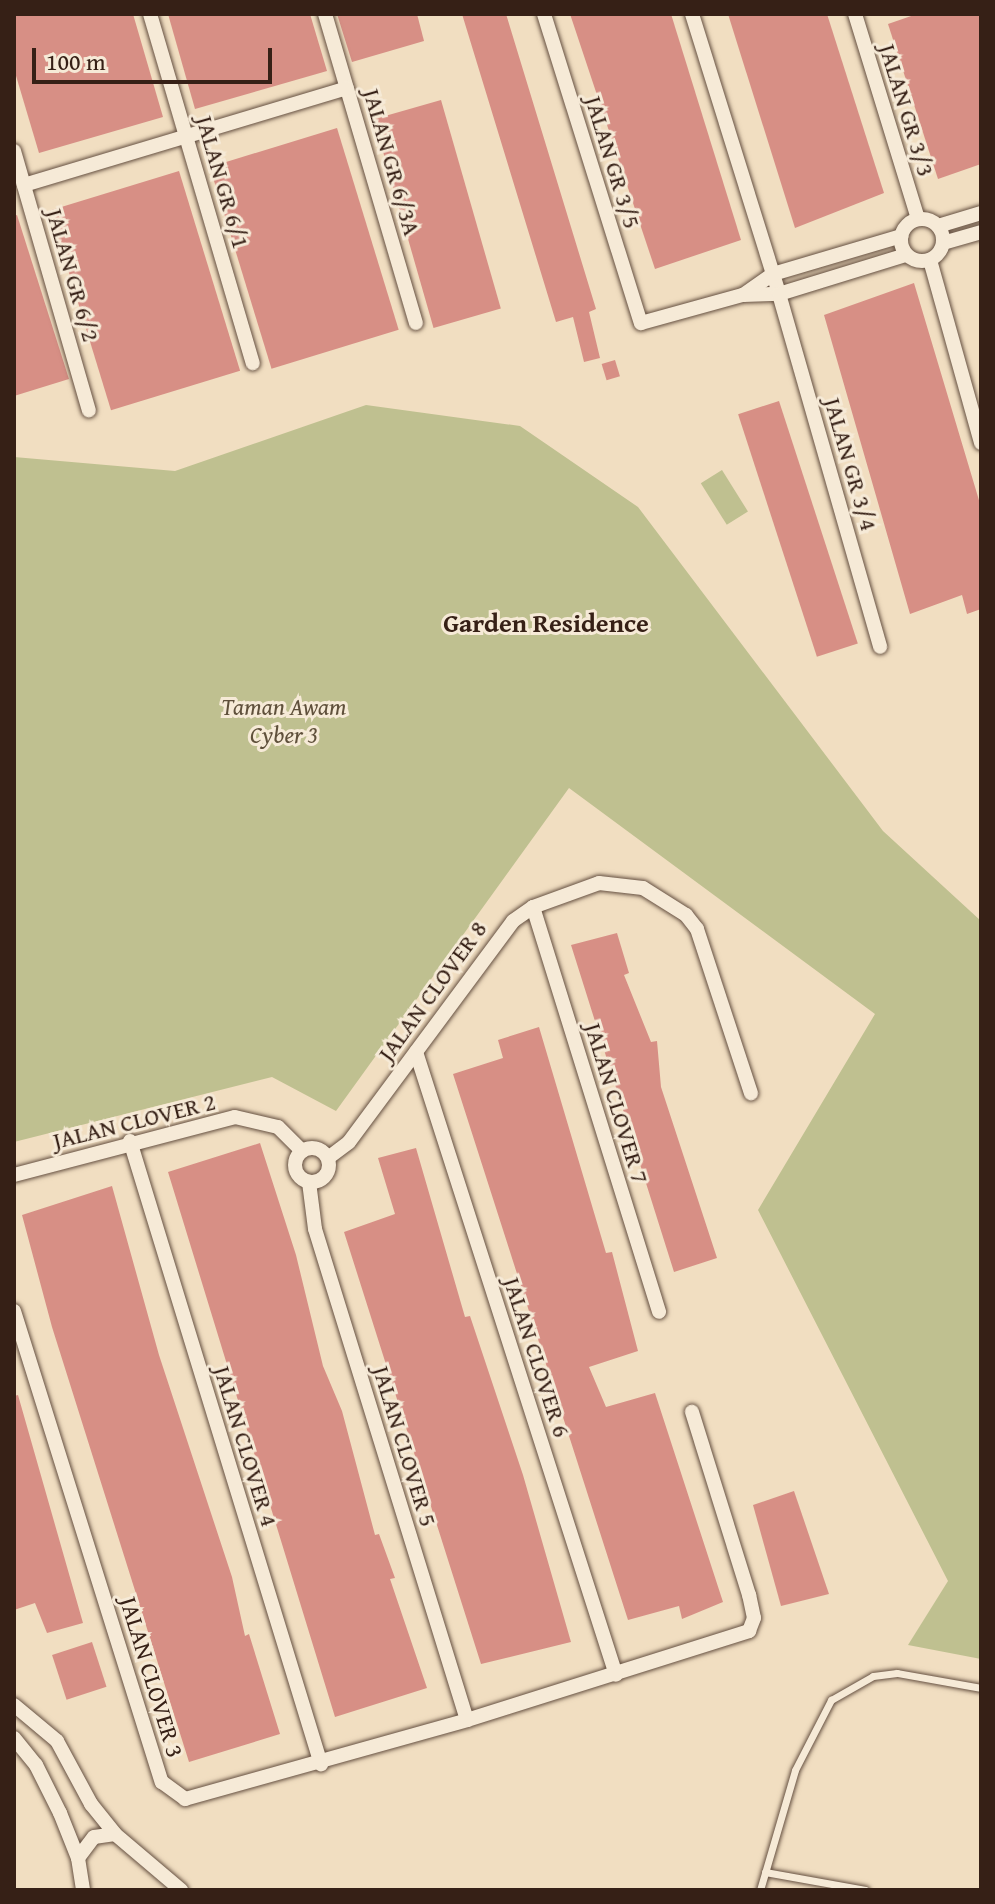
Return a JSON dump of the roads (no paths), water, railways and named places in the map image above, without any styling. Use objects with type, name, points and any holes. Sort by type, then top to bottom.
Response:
[{"type":"street","name":"JALAN GR 6/1","points":[[150,14],[253,363]]},
{"type":"street","name":"JALAN GR 6/3A","points":[[325,14],[416,323]]},
{"type":"street","name":"JALAN GR 3/5","points":[[544,14],[641,323],[743,295]]},
{"type":"street","points":[[692,14],[773,274]]},
{"type":"street","name":"JALAN GR 3/3","points":[[855,14],[918,219]]},
{"type":"street","points":[[24,185],[347,88]]},
{"type":"street","name":"JALAN GR 6/2","points":[[14,151],[89,410]]},
{"type":"street","points":[[743,295],[773,274],[901,236],[918,219],[938,226],[981,213]]},
{"type":"street","points":[[938,226],[943,243]]},
{"type":"street","points":[[930,260],[943,243],[981,232]]},
{"type":"street","points":[[901,236],[906,255]]},
{"type":"street","points":[[743,295],[779,294],[906,255],[930,260]]},
{"type":"street","points":[[930,260],[981,443]]},
{"type":"street","name":"JALAN GR 3/4","points":[[773,274],[880,647]]},
{"type":"street","name":"JALAN CLOVER 8","points":[[328,1158],[349,1142],[499,935],[533,907],[599,883],[623,882],[643,888],[686,915],[705,944],[751,1093]]},
{"type":"street","name":"JALAN CLOVER 7","points":[[533,907],[659,1312]]},
{"type":"street","name":"JALAN CLOVER 6","points":[[416,1052],[616,1675]]},
{"type":"street","name":"JALAN CLOVER 2","points":[[14,1175],[130,1141],[235,1117],[253,1118],[278,1127],[302,1151]]},
{"type":"street","name":"JALAN CLOVER 4","points":[[130,1141],[321,1764]]},
{"type":"street","points":[[317,1148],[328,1158],[323,1177],[309,1182],[296,1171],[302,1151],[317,1148]]},
{"type":"street","name":"JALAN CLOVER 5","points":[[309,1182],[315,1229],[467,1720]]},
{"type":"street","name":"JALAN CLOVER 3","points":[[14,1311],[162,1782],[173,1794],[196,1799],[616,1675]]},
{"type":"street","points":[[616,1675],[733,1638],[749,1631],[754,1618],[692,1412]]},
{"type":"street","points":[[14,1705],[57,1741],[91,1804],[115,1834],[181,1890]]},
{"type":"street","points":[[14,1738],[36,1765],[78,1858],[83,1890]]},
{"type":"street","points":[[78,1858],[94,1837],[115,1834]]},
{"type":"lane","points":[[760,1890],[795,1770],[831,1700],[873,1676],[897,1673],[981,1688]]},
{"type":"lane","points":[[765,1872],[865,1890]]},
{"type":"district","name":"Garden Residence","points":[[546,623]]},
{"type":"park label","name":"Taman Awam Cyber 3","points":[[284,721]]}]
